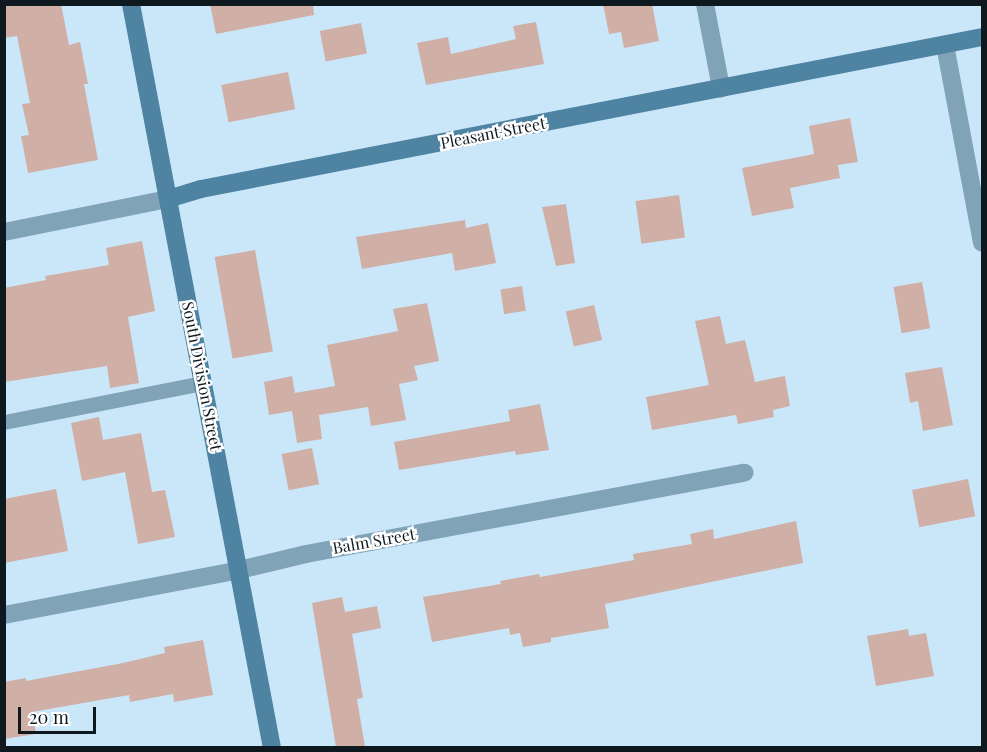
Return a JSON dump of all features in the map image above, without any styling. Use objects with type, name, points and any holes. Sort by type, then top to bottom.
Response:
[{"type":"street","name":"South Division Street","points":[[131,4],[272,747]]},
{"type":"street","points":[[705,4],[721,88]]},
{"type":"street","name":"Pleasant Street","points":[[4,232],[168,199],[201,189],[982,37]]},
{"type":"street","points":[[945,45],[982,243]]},
{"type":"street","name":"Balm Street","points":[[4,615],[239,570],[306,554],[745,473]]},
{"type":"lane","points":[[4,422],[203,383]]},
{"type":"building","points":[[4,4],[61,4],[69,45],[80,42],[88,84],[84,84],[98,160],[28,173],[21,136],[29,135],[22,104],[30,103],[17,36],[4,38]]},
{"type":"building","points":[[210,4],[313,4],[314,15],[216,34]]},
{"type":"building","points":[[603,4],[652,4],[659,41],[624,48],[621,32],[609,34]]},
{"type":"building","points":[[536,22],[544,64],[426,85],[417,43],[448,37],[451,54],[516,39],[513,26]]},
{"type":"building","points":[[361,23],[367,53],[326,61],[320,31]]},
{"type":"building","points":[[288,72],[295,109],[229,122],[221,85]]},
{"type":"building","points":[[850,118],[858,162],[838,165],[840,178],[790,188],[794,208],[752,216],[742,168],[814,154],[809,126]]},
{"type":"building","points":[[679,195],[685,238],[641,244],[635,201]]},
{"type":"building","points":[[566,204],[575,263],[556,266],[542,207]]},
{"type":"building","points":[[465,220],[466,228],[488,223],[496,263],[455,271],[452,253],[362,269],[356,237]]},
{"type":"building","points":[[142,241],[155,311],[128,317],[139,383],[110,388],[107,366],[4,382],[4,288],[46,280],[45,276],[109,265],[106,248]]},
{"type":"building","points":[[255,250],[273,351],[233,359],[215,257]]},
{"type":"building","points":[[922,282],[930,328],[902,333],[893,287]]},
{"type":"building","points":[[522,286],[526,311],[504,314],[500,289]]},
{"type":"building","points":[[427,303],[439,361],[414,366],[418,380],[399,384],[406,420],[371,426],[368,407],[319,415],[322,439],[297,443],[292,411],[269,415],[264,382],[292,376],[295,393],[335,386],[327,345],[398,331],[393,309]]},
{"type":"building","points":[[594,305],[602,340],[574,347],[566,312]]},
{"type":"building","points":[[720,316],[726,344],[745,340],[755,382],[785,376],[790,406],[773,410],[774,417],[738,424],[736,415],[652,430],[646,397],[709,385],[695,321]]},
{"type":"building","points":[[942,367],[953,425],[923,431],[918,401],[910,403],[905,373]]},
{"type":"building","points":[[540,404],[549,450],[516,455],[515,451],[399,470],[394,442],[510,421],[508,410]]},
{"type":"building","points":[[99,417],[103,440],[141,433],[152,492],[165,490],[175,537],[138,544],[125,472],[82,481],[71,423]]},
{"type":"building","points":[[312,448],[319,484],[289,490],[282,454]]},
{"type":"building","points":[[968,479],[975,516],[919,527],[912,490]]},
{"type":"building","points":[[56,489],[68,551],[4,563],[4,499]]},
{"type":"building","points":[[796,521],[803,563],[605,604],[609,628],[551,638],[551,642],[523,647],[520,633],[510,635],[509,628],[432,642],[423,597],[501,584],[500,581],[539,574],[540,577],[634,560],[633,554],[692,544],[690,534],[713,529],[714,539]]},
{"type":"building","points":[[342,597],[345,612],[377,606],[381,628],[352,634],[363,698],[357,699],[365,747],[336,747],[312,603]]},
{"type":"building","points":[[908,629],[909,636],[926,633],[934,676],[876,686],[867,636]]},
{"type":"building","points":[[203,640],[213,695],[174,702],[173,694],[130,702],[129,695],[32,712],[36,734],[4,739],[4,682],[26,678],[26,681],[123,663],[165,653],[164,647]]}]
